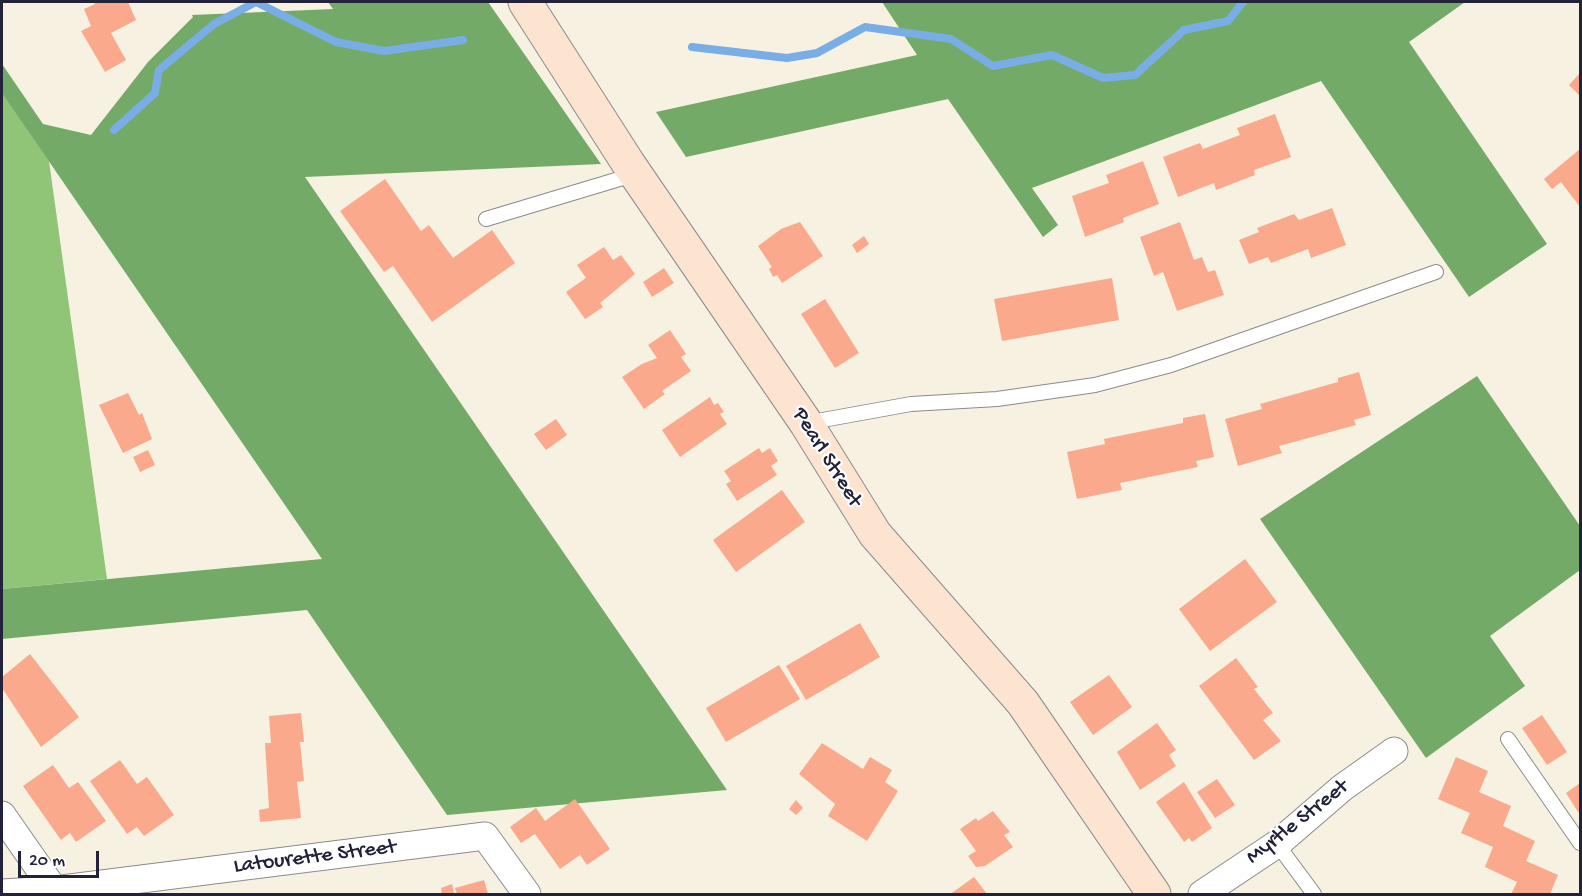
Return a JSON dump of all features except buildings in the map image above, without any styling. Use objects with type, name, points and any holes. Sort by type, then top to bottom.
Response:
[{"type":"street","name":"Pearl Street","points":[[525,2],[636,174],[806,423],[875,534],[1023,703],[1154,894]]},
{"type":"street","name":"Myrtle Street","points":[[1202,894],[1277,844],[1342,788],[1394,751]]},
{"type":"street","points":[[2,815],[56,892]]},
{"type":"street","name":"Latourette Street","points":[[2,893],[56,892],[485,836],[527,894]]},
{"type":"lane","points":[[486,219],[636,174]]},
{"type":"lane","points":[[806,423],[911,404],[997,399],[1095,385],[1171,365],[1436,272]]},
{"type":"lane","points":[[1508,739],[1581,843]]},
{"type":"lane","points":[[1277,844],[1314,894]]},
{"type":"green space","points":[[328,2],[488,2],[601,164],[305,177],[727,790],[447,815],[307,610],[2,639],[2,589],[322,559],[2,93],[2,64],[43,124],[91,135],[148,62],[193,17],[192,15],[333,9]]},
{"type":"green space","points":[[882,2],[1465,2],[1409,42],[1547,244],[1469,297],[1321,81],[1032,188],[1058,225],[1043,237],[948,99],[686,157],[656,112],[917,55]]},
{"type":"green space","points":[[2,92],[49,161],[107,579],[2,589]]},
{"type":"green space","points":[[1477,376],[1580,526],[1580,570],[1490,636],[1525,686],[1426,758],[1260,519]]},
{"type":"waterway","points":[[114,130],[155,93],[159,70],[214,24],[256,2],[336,42],[384,51],[463,40]]},
{"type":"waterway","points":[[692,47],[787,58],[817,53],[865,27],[951,39],[993,66],[1052,55],[1103,78],[1135,75],[1184,30],[1228,21],[1243,2]]}]
